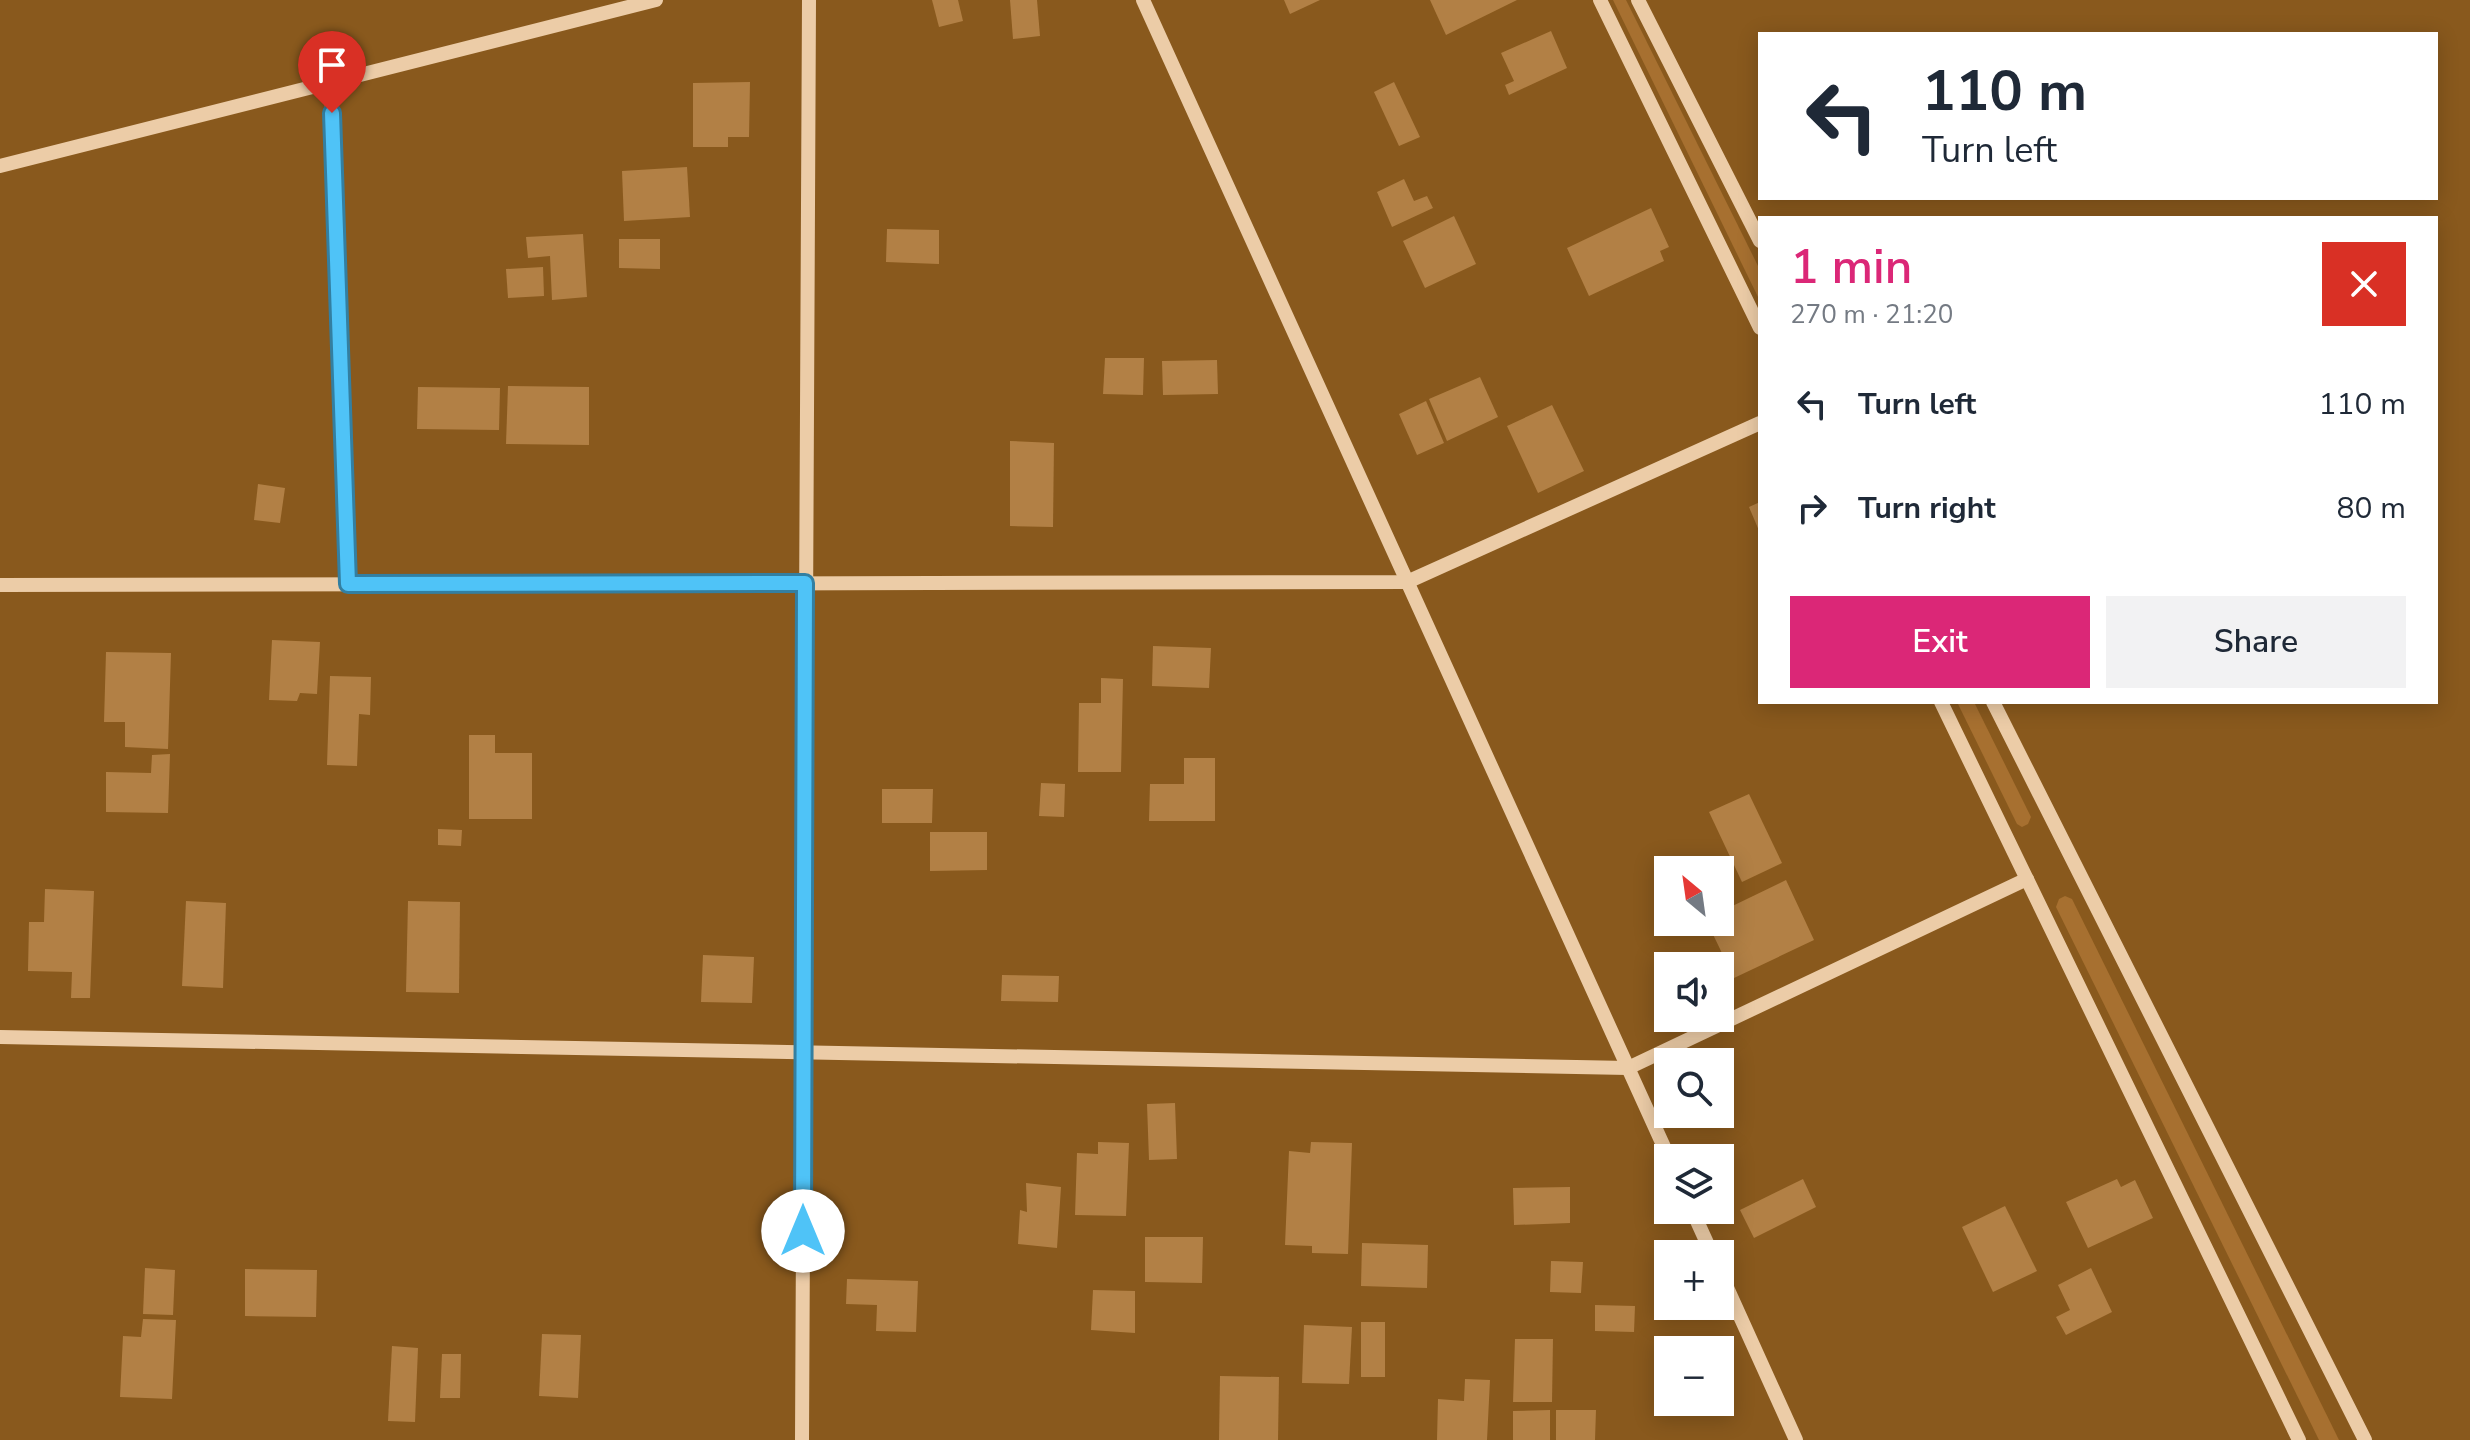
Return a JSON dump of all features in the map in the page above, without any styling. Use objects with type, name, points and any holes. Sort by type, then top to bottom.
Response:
[{"type":"street","points":[[0,166],[656,0]]},
{"type":"street","points":[[802,1440],[809,0]]},
{"type":"street","points":[[1143,0],[1663,1144]]},
{"type":"street","points":[[1600,0],[1758,324]]},
{"type":"street","points":[[1638,0],[1758,237]]},
{"type":"street","points":[[331,82],[348,584]]},
{"type":"street","points":[[0,585],[1407,582],[1758,424]]},
{"type":"street","points":[[1942,704],[2299,1440]]},
{"type":"street","points":[[1994,704],[2365,1440]]},
{"type":"street","points":[[0,1037],[1628,1068],[2027,879]]},
{"type":"street","points":[[1734,1303],[1796,1440]]},
{"type":"shaded area","points":[[1613,0],[1626,0],[1758,266],[1758,297]]},
{"type":"shaded area","points":[[1958,704],[1975,704],[2031,817],[2028,824],[2022,827],[2017,824]]},
{"type":"shaded area","points":[[2065,896],[2072,899],[2339,1440],[2319,1440],[2056,907],[2059,899]]},
{"type":"building","points":[[932,0],[958,0],[963,21],[939,27]]},
{"type":"building","points":[[1010,0],[1037,0],[1040,36],[1013,39]]},
{"type":"building","points":[[1284,0],[1320,0],[1290,14]]},
{"type":"building","points":[[1430,0],[1517,0],[1446,35]]},
{"type":"building","points":[[1551,31],[1567,68],[1509,95],[1505,85],[1514,81],[1501,53]]},
{"type":"building","points":[[750,82],[749,137],[728,137],[728,147],[693,147],[693,83]]},
{"type":"building","points":[[1394,82],[1420,137],[1399,146],[1374,92]]},
{"type":"building","points":[[687,167],[690,217],[624,221],[622,171]]},
{"type":"building","points":[[1404,179],[1414,201],[1427,196],[1433,208],[1392,227],[1377,192]]},
{"type":"building","points":[[1651,208],[1669,247],[1660,251],[1664,261],[1589,296],[1567,248]]},
{"type":"building","points":[[1454,216],[1476,264],[1425,288],[1403,241]]},
{"type":"building","points":[[887,229],[939,230],[939,264],[886,262]]},
{"type":"building","points":[[583,234],[587,297],[552,300],[550,256],[528,258],[526,237]]},
{"type":"building","points":[[619,239],[660,239],[660,269],[619,268]]},
{"type":"building","points":[[543,267],[544,296],[508,298],[506,269]]},
{"type":"building","points":[[1105,358],[1144,358],[1143,395],[1103,394]]},
{"type":"building","points":[[1217,360],[1218,394],[1163,395],[1162,361]]},
{"type":"building","points":[[1480,377],[1498,417],[1447,441],[1429,399]]},
{"type":"building","points":[[508,386],[589,387],[589,445],[506,444]]},
{"type":"building","points":[[418,387],[500,388],[499,430],[417,429]]},
{"type":"building","points":[[1426,401],[1444,443],[1417,455],[1399,414]]},
{"type":"building","points":[[1552,405],[1584,471],[1538,493],[1507,426]]},
{"type":"building","points":[[1010,441],[1054,443],[1053,527],[1010,526]]},
{"type":"building","points":[[258,484],[285,488],[280,523],[254,520]]},
{"type":"building","points":[[1758,503],[1758,528],[1749,507]]},
{"type":"building","points":[[272,640],[320,642],[317,694],[300,693],[297,701],[269,700]]},
{"type":"building","points":[[1153,646],[1211,648],[1209,688],[1152,686]]},
{"type":"building","points":[[106,652],[171,653],[168,749],[125,747],[125,722],[104,722]]},
{"type":"building","points":[[330,676],[371,677],[370,715],[359,714],[357,766],[327,765]]},
{"type":"building","points":[[1101,678],[1123,679],[1121,772],[1078,772],[1079,703],[1101,703]]},
{"type":"building","points":[[469,735],[495,735],[495,753],[532,753],[532,819],[469,819]]},
{"type":"building","points":[[170,754],[168,813],[106,812],[106,772],[151,773],[152,755]]},
{"type":"building","points":[[1184,758],[1215,758],[1215,821],[1149,821],[1150,784],[1184,784]]},
{"type":"building","points":[[1041,783],[1065,784],[1064,817],[1039,816]]},
{"type":"building","points":[[882,789],[933,789],[932,823],[882,823]]},
{"type":"building","points":[[1749,794],[1782,863],[1742,882],[1734,865],[1734,856],[1730,856],[1709,812]]},
{"type":"building","points":[[438,829],[462,830],[461,846],[438,845]]},
{"type":"building","points":[[930,832],[987,832],[987,870],[930,871]]},
{"type":"building","points":[[1786,880],[1814,940],[1734,978],[1734,952],[1721,952],[1714,936],[1734,936],[1734,905]]},
{"type":"building","points":[[45,889],[94,891],[90,998],[71,998],[72,972],[28,971],[29,922],[44,922]]},
{"type":"building","points":[[186,901],[226,903],[223,988],[182,986]]},
{"type":"building","points":[[408,901],[460,902],[459,993],[406,992]]},
{"type":"building","points":[[703,955],[754,957],[752,1003],[701,1002]]},
{"type":"building","points":[[1002,975],[1059,976],[1058,1002],[1001,1001]]},
{"type":"building","points":[[1175,1103],[1177,1159],[1149,1160],[1147,1104]]},
{"type":"building","points":[[1098,1142],[1129,1143],[1126,1216],[1075,1215],[1077,1153],[1098,1154]]},
{"type":"building","points":[[1311,1142],[1352,1143],[1348,1254],[1312,1253],[1312,1246],[1285,1245],[1289,1151],[1310,1153]]},
{"type":"building","points":[[1803,1179],[1816,1207],[1754,1238],[1740,1210]]},
{"type":"building","points":[[2117,1179],[2121,1187],[2135,1180],[2153,1218],[2088,1248],[2066,1202]]},
{"type":"building","points":[[1026,1183],[1061,1187],[1057,1248],[1018,1244],[1020,1210],[1027,1212]]},
{"type":"building","points":[[1570,1187],[1570,1223],[1514,1225],[1513,1188]]},
{"type":"building","points":[[2005,1206],[2037,1271],[1993,1292],[1962,1227]]},
{"type":"building","points":[[1145,1237],[1203,1237],[1202,1283],[1145,1282]]},
{"type":"building","points":[[1362,1243],[1428,1245],[1427,1288],[1361,1286]]},
{"type":"building","points":[[1551,1261],[1583,1262],[1581,1293],[1550,1292]]},
{"type":"building","points":[[145,1268],[175,1270],[173,1315],[143,1314]]},
{"type":"building","points":[[2091,1268],[2112,1312],[2066,1335],[2056,1317],[2070,1310],[2058,1285]]},
{"type":"building","points":[[245,1269],[317,1270],[316,1317],[245,1316]]},
{"type":"building","points":[[847,1279],[918,1281],[916,1332],[876,1331],[877,1305],[846,1304]]},
{"type":"building","points":[[1093,1290],[1135,1291],[1135,1333],[1091,1330]]},
{"type":"building","points":[[1595,1305],[1635,1306],[1634,1332],[1595,1331]]},
{"type":"building","points":[[143,1319],[176,1320],[172,1399],[120,1397],[123,1336],[141,1337]]},
{"type":"building","points":[[1361,1322],[1385,1322],[1385,1377],[1361,1377]]},
{"type":"building","points":[[1304,1325],[1352,1327],[1349,1384],[1302,1383]]},
{"type":"building","points":[[542,1334],[581,1335],[578,1398],[539,1396]]},
{"type":"building","points":[[1515,1339],[1553,1339],[1552,1402],[1513,1402]]},
{"type":"building","points":[[392,1346],[418,1348],[415,1422],[388,1421]]},
{"type":"building","points":[[442,1354],[461,1354],[460,1398],[440,1398]]},
{"type":"building","points":[[1220,1376],[1279,1377],[1278,1440],[1219,1440]]},
{"type":"building","points":[[1465,1379],[1490,1380],[1487,1440],[1437,1440],[1438,1399],[1464,1401]]},
{"type":"building","points":[[1550,1410],[1550,1440],[1513,1440],[1513,1411]]},
{"type":"building","points":[[1556,1410],[1596,1410],[1595,1440],[1556,1440]]},
{"type":"route","points":[[332,113],[348,584],[805,583],[803,1231]]}]
